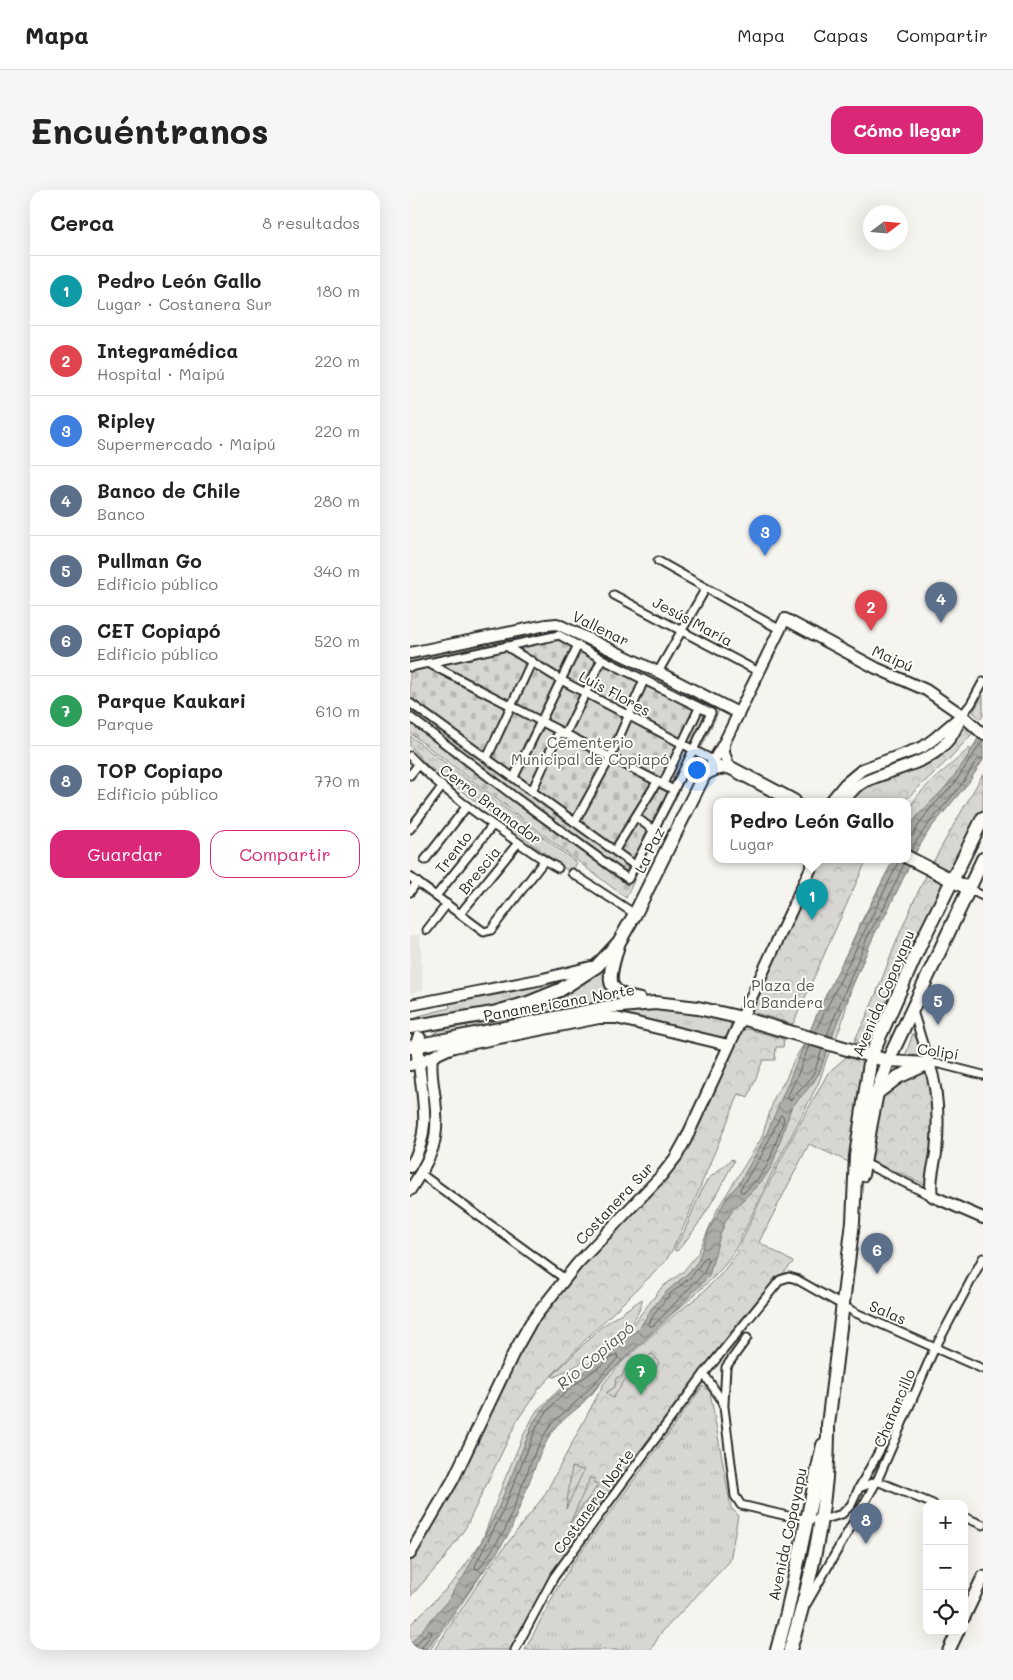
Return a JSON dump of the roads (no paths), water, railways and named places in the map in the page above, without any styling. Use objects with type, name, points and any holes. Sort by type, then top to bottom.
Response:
[{"type":"highway","points":[[704,775],[714,769],[729,767],[788,798]]},
{"type":"highway","name":"La Paz","points":[[597,966],[619,942],[636,914],[704,775]]},
{"type":"highway","name":"Avenida Copayapu","points":[[853,1222],[856,1156],[871,1056],[951,879],[983,818]]},
{"type":"highway","name":"Avenida Copayapu","points":[[790,1650],[800,1616],[822,1520],[828,1452],[828,1425],[853,1222],[877,1093],[888,1061],[983,859]]},
{"type":"highway","points":[[911,860],[969,889]]},
{"type":"highway","points":[[619,942],[611,972],[611,984],[622,996],[655,1003]]},
{"type":"highway","name":"Panamericana Norte","points":[[410,1027],[512,1008],[546,997],[569,985],[597,966]]},
{"type":"highway","name":"Panamericana Norte","points":[[414,1046],[609,1007],[655,1003],[698,1008],[742,1018],[888,1061]]},
{"type":"highway","points":[[414,1064],[414,1046],[425,1031],[457,1023],[463,1018]]},
{"type":"highway","points":[[507,1036],[550,1018]]},
{"type":"highway","points":[[877,1093],[898,1077],[929,1063]]},
{"type":"highway","name":"Avenida Copayapu","points":[[777,1650],[787,1613],[818,1463],[828,1425]]},
{"type":"main road","points":[[968,1611],[979,1595],[983,1577]]},
{"type":"main road","points":[[949,1650],[956,1635]]},
{"type":"street","points":[[658,561],[779,629]]},
{"type":"street","points":[[658,672],[706,588]]},
{"type":"street","name":"Jesús María","points":[[614,595],[759,672]]},
{"type":"street","name":"La Paz","points":[[704,775],[724,743],[785,619]]},
{"type":"street","name":"Maipú","points":[[785,619],[876,668],[915,684],[959,713],[983,734]]},
{"type":"street","name":"Vallenar","points":[[410,653],[557,624],[738,713]]},
{"type":"street","points":[[410,668],[559,635],[602,659],[711,713],[628,879],[515,797],[410,717]]},
{"type":"street","points":[[514,778],[578,645]]},
{"type":"street","name":"Luis Flores","points":[[506,646],[561,680],[713,760]]},
{"type":"street","points":[[532,791],[602,659]]},
{"type":"street","points":[[488,758],[532,661]]},
{"type":"street","points":[[428,663],[562,734],[674,790]]},
{"type":"street","points":[[575,822],[610,758],[644,680]]},
{"type":"street","points":[[833,798],[845,784],[863,769],[923,746],[935,738],[959,713],[971,704],[983,682]]},
{"type":"street","points":[[410,703],[634,865]]},
{"type":"street","points":[[614,850],[660,783],[682,744],[699,708]]},
{"type":"street","points":[[846,798],[856,787],[864,782],[914,765],[934,753],[950,740],[955,733],[959,713]]},
{"type":"street","points":[[724,743],[724,753],[729,767]]},
{"type":"street","name":"Cerro Bramador","points":[[410,756],[442,787],[492,826],[544,861],[558,868]]},
{"type":"street","points":[[410,775],[418,765]]},
{"type":"street","points":[[410,829],[442,787]]},
{"type":"street","points":[[426,860],[466,806]]},
{"type":"street","points":[[636,817],[653,830]]},
{"type":"street","name":"Trento","points":[[436,896],[492,826]]},
{"type":"street","name":"Brescia","points":[[460,914],[518,842]]},
{"type":"street","points":[[410,877],[484,932],[491,930],[544,861]]},
{"type":"street","name":"Costanera Sur","points":[[410,1554],[454,1480],[513,1354],[531,1322],[565,1279],[661,1176],[676,1157],[813,863]]},
{"type":"street","points":[[572,873],[636,914]]},
{"type":"street","points":[[410,892],[417,882]]},
{"type":"street","points":[[969,889],[983,896]]},
{"type":"street","points":[[427,930],[447,904]]},
{"type":"street","name":"Panamericana Norte","points":[[410,1005],[543,979],[597,966]]},
{"type":"street","points":[[913,1006],[937,1094],[937,1139],[931,1184],[932,1196]]},
{"type":"street","name":"Panamericana Norte","points":[[414,1064],[448,1049],[599,1018],[616,1018],[728,1045]]},
{"type":"street","points":[[410,1167],[417,1155],[424,1132],[432,1057]]},
{"type":"street","name":"Colipí","points":[[888,1061],[945,1065],[983,1075]]},
{"type":"street","points":[[410,1190],[421,1174],[431,1152],[438,1121],[429,1093],[414,1064]]},
{"type":"street","points":[[864,1163],[983,1218]]},
{"type":"street","points":[[421,1174],[565,1279]]},
{"type":"street","name":"Chañarcillo","points":[[807,1519],[822,1520],[842,1514],[851,1505],[876,1454],[983,1258]]},
{"type":"street","name":"Salas","points":[[785,1278],[796,1279],[865,1317],[983,1369]]},
{"type":"street","name":"Costanera Norte","points":[[515,1650],[554,1577],[704,1374],[776,1284],[785,1278]]},
{"type":"street","points":[[746,1338],[727,1364],[724,1380],[724,1407],[735,1496],[737,1501],[745,1506],[807,1519]]},
{"type":"street","name":"Chañarcillo","points":[[800,1616],[877,1481],[935,1347]]},
{"type":"street","points":[[704,1374],[721,1399],[724,1407]]},
{"type":"street","points":[[714,1389],[724,1380]]},
{"type":"street","name":"Chañarcillo","points":[[876,1454],[877,1481]]},
{"type":"street","points":[[859,1488],[877,1481],[923,1500]]},
{"type":"street","points":[[968,1519],[983,1525]]},
{"type":"water","points":[[983,728],[983,760],[969,782],[930,829],[911,862],[911,826],[955,775]]},
{"type":"water","points":[[892,863],[911,863],[874,935],[836,1025],[820,1071],[813,1083],[791,1108],[772,1166],[762,1181],[734,1209],[726,1220],[709,1276],[667,1319],[611,1371],[580,1406],[557,1425],[540,1454],[510,1532],[498,1551],[425,1650],[410,1650],[410,1644],[449,1599],[464,1576],[496,1513],[534,1421],[549,1401],[570,1382],[634,1333],[666,1292],[688,1273],[698,1261],[709,1230],[727,1197],[740,1182],[767,1133],[819,1009]]},
{"type":"place","name":"Ripley","points":[[765,556]]},
{"type":"place","name":"Banco de Chile","points":[[941,623]]},
{"type":"place","name":"Integramédica","points":[[871,631]]},
{"type":"place","name":"Pedro León Gallo","points":[[812,920]]},
{"type":"place","name":"Pullman Go","points":[[938,1025]]},
{"type":"place","name":"CET Copiapó","points":[[877,1274]]},
{"type":"place","name":"Parque Kaukari","points":[[641,1395]]},
{"type":"place","name":"TOP Copiapo","points":[[866,1544]]},
{"type":"park label","name":"Cementerio Municipal de Copiapó","points":[[590,750]]},
{"type":"park label","name":"Plaza de la Bandera","points":[[783,994]]},
{"type":"water label","name":"Río Copiapó","points":[[595,1355]]}]
